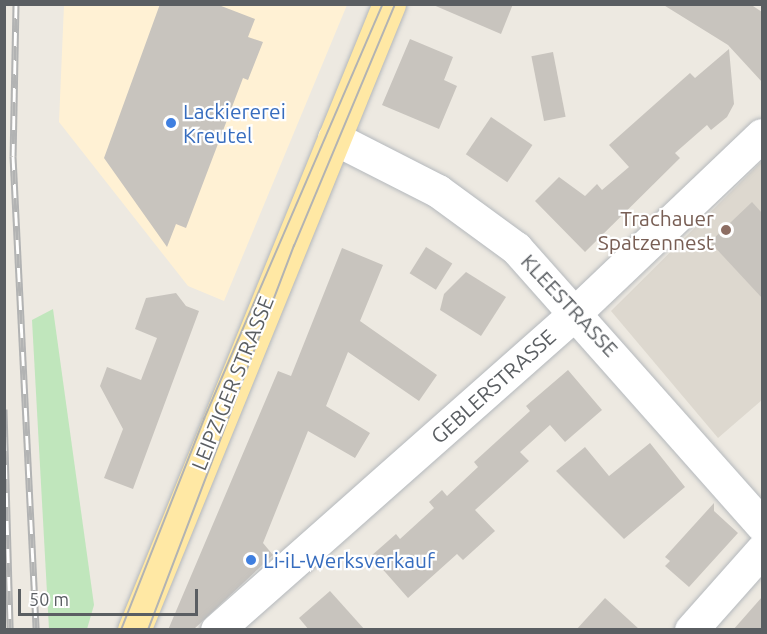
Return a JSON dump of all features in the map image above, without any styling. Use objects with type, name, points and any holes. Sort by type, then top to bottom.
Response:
[{"type":"main road","name":"LEIPZIGER STRASSE","points":[[134,630],[389,4]]},
{"type":"street","name":"GEBLERSTRASSE","points":[[218,630],[577,311],[762,135]]},
{"type":"street","name":"KLEESTRASSE","points":[[334,138],[438,191],[516,248],[577,311],[762,525]]},
{"type":"street","points":[[691,630],[762,550]]},
{"type":"shaded area","points":[[64,5],[347,5],[224,301],[188,286],[59,122]]},
{"type":"shaded area","name":"Trachauer Spatzennest","points":[[762,161],[762,400],[718,438],[611,311]]},
{"type":"green space","points":[[53,309],[94,605],[87,629],[49,629],[32,320]]},
{"type":"building","name":"Lackiererei Kreutel","points":[[160,4],[216,4],[255,19],[248,37],[263,42],[248,80],[243,78],[186,228],[176,224],[167,247],[104,158]]},
{"type":"building","points":[[431,4],[513,4],[501,34]]},
{"type":"building","points":[[662,4],[750,4],[762,12],[762,82],[728,45]]},
{"type":"building","points":[[410,39],[453,57],[444,80],[457,86],[439,129],[382,105]]},
{"type":"building","points":[[729,49],[734,104],[727,117],[711,130],[707,125],[675,153],[680,158],[585,252],[535,201],[559,177],[585,196],[597,184],[602,190],[629,167],[609,145],[690,73],[695,78]]},
{"type":"building","points":[[553,52],[566,117],[544,121],[531,56]]},
{"type":"building","points":[[491,117],[532,145],[507,182],[466,154]]},
{"type":"building","points":[[752,202],[762,213],[762,298],[710,242]]},
{"type":"building","points":[[426,247],[452,263],[436,290],[410,273]]},
{"type":"building","points":[[342,248],[383,265],[360,321],[437,375],[419,401],[348,352],[326,406],[370,433],[355,458],[308,431],[263,543],[273,555],[193,630],[168,630],[278,371],[291,376]]},
{"type":"building","points":[[466,272],[506,297],[481,336],[440,310],[444,294]]},
{"type":"building","points":[[176,293],[186,306],[199,311],[133,489],[104,478],[123,429],[100,386],[107,367],[141,380],[157,338],[135,329],[146,298]]},
{"type":"building","points":[[568,370],[602,410],[565,442],[550,425],[520,452],[529,461],[475,510],[495,531],[463,560],[457,554],[408,598],[371,556],[396,534],[400,539],[434,508],[429,502],[442,490],[447,496],[478,467],[474,462],[530,411],[526,406]]},
{"type":"building","points":[[650,443],[685,487],[624,539],[556,471],[585,447],[609,476]]},
{"type":"building","points":[[714,503],[714,511],[738,533],[689,587],[665,566],[670,561],[665,557]]},
{"type":"building","points":[[330,591],[365,630],[309,630],[299,618]]},
{"type":"building","points":[[762,597],[762,630],[733,630]]},
{"type":"building","points":[[605,598],[640,630],[576,630]]},
{"type":"tram line","points":[[121,630],[204,419],[383,4]]},
{"type":"tram line","points":[[148,630],[294,246],[395,4]]},
{"type":"railway","points":[[16,4],[13,156],[36,630]]},
{"type":"railway","points":[[4,409],[10,630]]},
{"type":"place","name":"Lackiererei Kreutel","points":[[171,123]]},
{"type":"place","name":"Trachauer Spatzennest","points":[[726,230]]},
{"type":"place","name":"Li-iL-Werksverkauf","points":[[251,560]]}]
